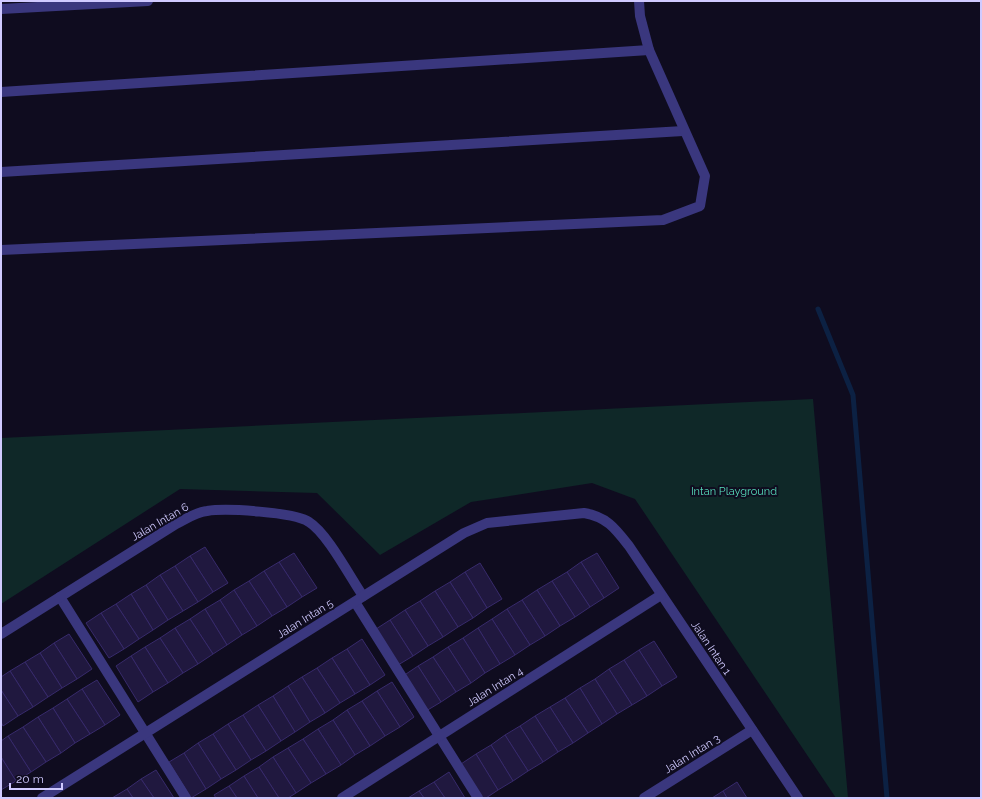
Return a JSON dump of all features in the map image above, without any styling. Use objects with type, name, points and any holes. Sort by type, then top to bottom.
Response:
[{"type":"street","points":[[1,9],[48,4],[148,1]]},
{"type":"street","points":[[1,250],[663,220],[700,206],[705,176],[649,50],[640,16],[639,1]]},
{"type":"street","points":[[1,92],[649,50]]},
{"type":"street","points":[[1,172],[684,131]]},
{"type":"street","name":"Jalan Intan 6","points":[[1,634],[176,524],[205,511],[222,510],[298,517],[310,522],[322,534],[359,599],[478,798]]},
{"type":"street","name":"Jalan Intan 5","points":[[42,798],[146,734],[448,542],[487,523],[584,513],[598,516]]},
{"type":"street","name":"Jalan Intan 1","points":[[598,516],[620,535],[798,798]]},
{"type":"street","name":"Jalan Intan 4","points":[[342,798],[661,595]]},
{"type":"street","points":[[60,597],[186,798]]},
{"type":"street","name":"Jalan Intan 3","points":[[644,798],[752,730]]},
{"type":"green space","name":"Intan Playground","points":[[813,399],[848,798],[836,798],[635,499],[592,483],[471,502],[380,555],[317,493],[180,489],[1,604],[1,438]]},
{"type":"building","points":[[205,547],[228,583],[213,592],[190,556]]},
{"type":"building","points":[[294,553],[317,588],[302,597],[279,562]]},
{"type":"building","points":[[597,553],[619,588],[604,598],[581,562]]},
{"type":"building","points":[[190,556],[213,592],[198,602],[175,566]]},
{"type":"building","points":[[279,562],[302,597],[287,607],[264,571]]},
{"type":"building","points":[[581,562],[604,598],[590,607],[567,572]]},
{"type":"building","points":[[480,563],[502,599],[487,608],[465,572]]},
{"type":"building","points":[[175,566],[198,602],[183,611],[160,575]]},
{"type":"building","points":[[264,571],[287,607],[272,616],[249,581]]},
{"type":"building","points":[[465,572],[487,608],[473,618],[450,582]]},
{"type":"building","points":[[567,572],[590,607],[575,617],[552,581]]},
{"type":"building","points":[[160,575],[183,611],[168,620],[146,585]]},
{"type":"building","points":[[249,581],[272,616],[257,626],[234,590]]},
{"type":"building","points":[[552,581],[575,617],[560,626],[537,590]]},
{"type":"building","points":[[450,582],[473,618],[458,627],[435,591]]},
{"type":"building","points":[[146,585],[168,620],[153,630],[131,594]]},
{"type":"building","points":[[234,590],[257,626],[242,635],[220,600]]},
{"type":"building","points":[[537,590],[560,626],[545,636],[522,600]]},
{"type":"building","points":[[435,591],[458,627],[443,637],[420,601]]},
{"type":"building","points":[[131,594],[153,630],[139,639],[116,604]]},
{"type":"building","points":[[220,600],[242,635],[227,645],[205,609]]},
{"type":"building","points":[[522,600],[545,636],[530,645],[507,609]]},
{"type":"building","points":[[420,601],[443,637],[428,646],[405,610]]},
{"type":"building","points":[[116,604],[139,639],[124,649],[101,613]]},
{"type":"building","points":[[205,609],[227,645],[213,654],[190,619]]},
{"type":"building","points":[[507,609],[530,645],[515,655],[492,619]]},
{"type":"building","points":[[405,610],[428,646],[413,656],[390,620]]},
{"type":"building","points":[[101,613],[124,649],[109,658],[86,623]]},
{"type":"building","points":[[190,619],[213,654],[198,664],[175,628]]},
{"type":"building","points":[[492,619],[515,655],[500,664],[478,628]]},
{"type":"building","points":[[390,620],[413,656],[398,665],[376,629]]},
{"type":"building","points":[[175,628],[198,664],[183,673],[160,638]]},
{"type":"building","points":[[478,628],[500,664],[485,673],[463,638]]},
{"type":"building","points":[[69,634],[92,669],[77,679],[54,643]]},
{"type":"building","points":[[160,638],[183,673],[168,683],[145,647]]},
{"type":"building","points":[[463,638],[485,673],[471,683],[448,647]]},
{"type":"building","points":[[362,639],[385,675],[370,685],[347,649]]},
{"type":"building","points":[[654,641],[677,677],[662,686],[639,650]]},
{"type":"building","points":[[54,643],[77,679],[62,688],[40,653]]},
{"type":"building","points":[[145,647],[168,683],[153,692],[131,656]]},
{"type":"building","points":[[448,647],[471,683],[456,692],[433,657]]},
{"type":"building","points":[[347,649],[370,685],[355,694],[332,658]]},
{"type":"building","points":[[639,650],[662,686],[647,696],[624,660]]},
{"type":"building","points":[[40,653],[62,688],[48,697],[25,662]]},
{"type":"building","points":[[131,656],[153,692],[138,702],[116,666]]},
{"type":"building","points":[[433,657],[456,692],[441,702],[418,666]]},
{"type":"building","points":[[332,658],[355,694],[340,703],[317,668]]},
{"type":"building","points":[[624,660],[647,696],[632,705],[609,669]]},
{"type":"building","points":[[25,662],[48,697],[33,707],[10,671]]},
{"type":"building","points":[[418,666],[441,702],[426,711],[403,676]]},
{"type":"building","points":[[317,668],[340,703],[325,713],[302,677]]},
{"type":"building","points":[[609,669],[632,705],[617,714],[595,679]]},
{"type":"building","points":[[10,671],[33,707],[18,716],[1,690],[1,677]]},
{"type":"building","points":[[302,677],[325,713],[310,722],[288,686]]},
{"type":"building","points":[[595,679],[617,714],[602,724],[580,688]]},
{"type":"building","points":[[97,680],[120,715],[105,725],[82,689]]},
{"type":"building","points":[[392,682],[414,717],[400,727],[377,691]]},
{"type":"building","points":[[288,686],[310,722],[295,732],[273,696]]},
{"type":"building","points":[[580,688],[602,724],[588,733],[565,698]]},
{"type":"building","points":[[82,689],[105,725],[90,734],[67,699]]},
{"type":"building","points":[[1,690],[18,716],[3,726],[1,722]]},
{"type":"building","points":[[377,691],[400,727],[385,736],[362,701]]},
{"type":"building","points":[[273,696],[295,732],[281,741],[258,705]]},
{"type":"building","points":[[565,698],[588,733],[573,743],[550,707]]},
{"type":"building","points":[[67,699],[90,734],[75,743],[53,708]]},
{"type":"building","points":[[362,701],[385,736],[370,746],[347,710]]},
{"type":"building","points":[[258,705],[281,741],[266,751],[243,715]]},
{"type":"building","points":[[550,707],[573,743],[558,752],[535,716]]},
{"type":"building","points":[[53,708],[75,743],[61,753],[38,717]]},
{"type":"building","points":[[347,710],[370,746],[355,755],[333,720]]},
{"type":"building","points":[[243,715],[266,751],[251,760],[228,724]]},
{"type":"building","points":[[535,716],[558,752],[543,762],[520,726]]},
{"type":"building","points":[[38,717],[61,753],[46,762],[23,727]]},
{"type":"building","points":[[333,720],[355,755],[341,765],[318,729]]},
{"type":"building","points":[[228,724],[251,760],[236,770],[213,734]]},
{"type":"building","points":[[520,726],[543,762],[528,771],[505,735]]},
{"type":"building","points":[[23,727],[46,762],[31,772],[8,736]]},
{"type":"building","points":[[318,729],[341,765],[326,774],[303,739]]},
{"type":"building","points":[[213,734],[236,770],[221,779],[198,743]]},
{"type":"building","points":[[505,735],[528,771],[513,781],[491,745]]},
{"type":"building","points":[[8,736],[31,772],[16,781],[1,757],[1,741]]},
{"type":"building","points":[[303,739],[326,774],[311,783],[288,748]]},
{"type":"building","points":[[198,743],[221,779],[206,789],[184,753]]},
{"type":"building","points":[[491,745],[513,781],[498,790],[476,754]]},
{"type":"building","points":[[288,748],[311,783],[296,793],[273,757]]},
{"type":"building","points":[[184,753],[206,789],[191,798],[169,762]]},
{"type":"building","points":[[476,754],[498,790],[486,798],[482,798],[461,764]]},
{"type":"building","points":[[1,757],[16,781],[1,790]]},
{"type":"building","points":[[273,757],[296,793],[288,798],[279,798],[259,767]]},
{"type":"building","points":[[259,767],[279,798],[258,798],[244,776]]},
{"type":"building","points":[[156,770],[174,798],[154,798],[141,779]]},
{"type":"building","points":[[449,772],[465,798],[445,798],[434,782]]},
{"type":"building","points":[[244,776],[258,798],[237,798],[229,786]]},
{"type":"building","points":[[141,779],[154,798],[133,798],[127,789]]},
{"type":"building","points":[[434,782],[445,798],[424,798],[419,791]]},
{"type":"building","points":[[737,782],[747,798],[727,798],[723,791]]},
{"type":"building","points":[[229,786],[237,798],[216,798],[214,795]]},
{"type":"building","points":[[127,789],[133,798],[112,798]]},
{"type":"building","points":[[419,791],[424,798],[408,798]]},
{"type":"building","points":[[723,791],[727,798],[712,798]]},
{"type":"waterway","points":[[818,309],[853,395],[887,798]]}]
